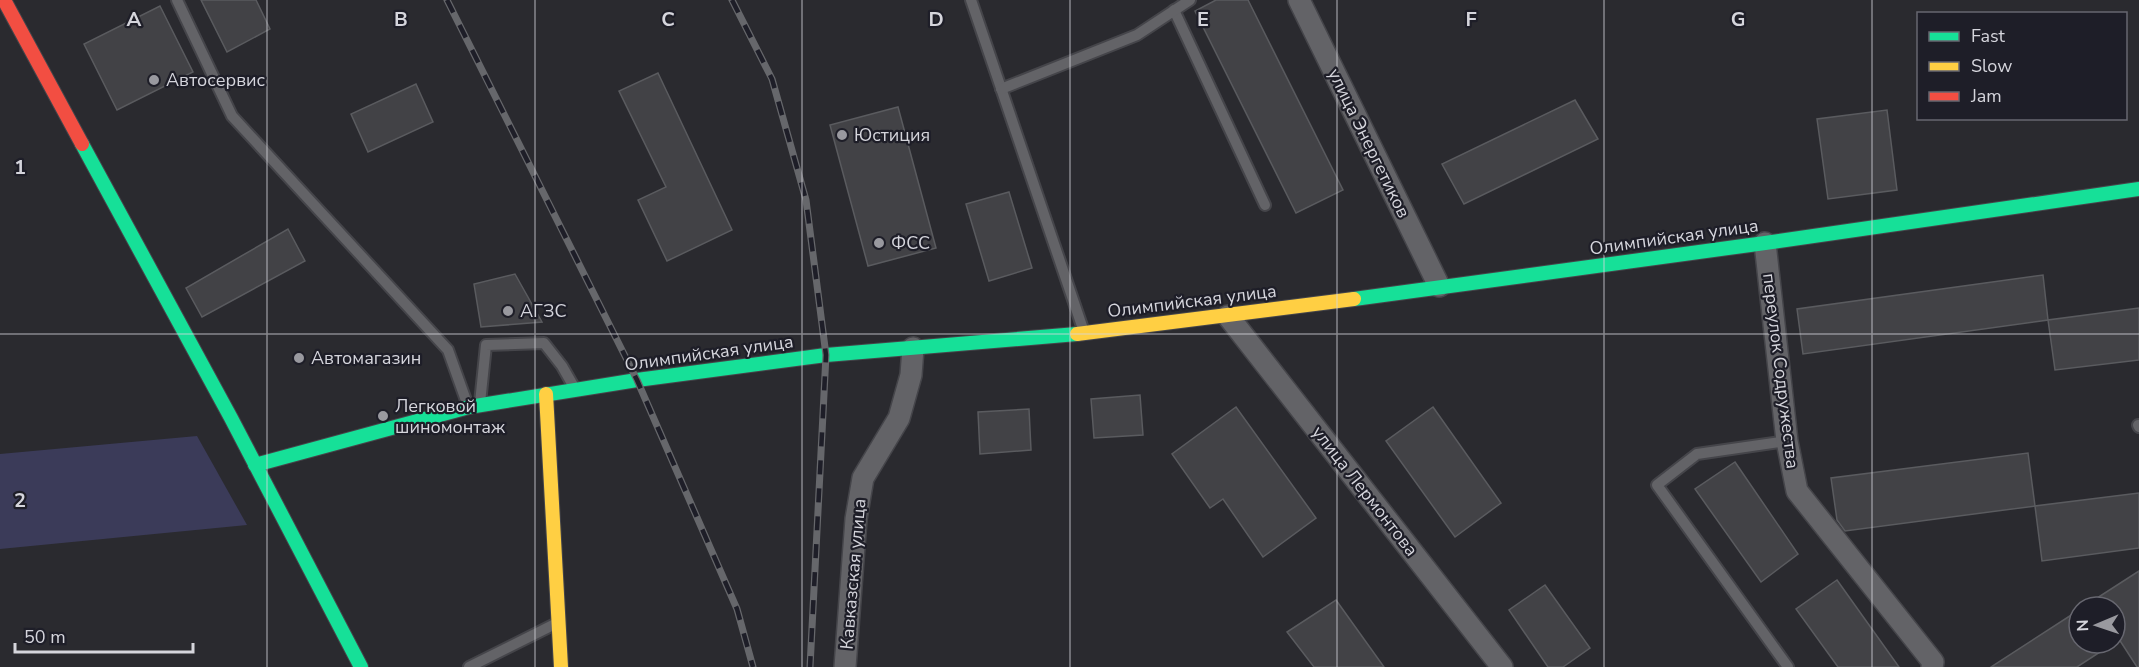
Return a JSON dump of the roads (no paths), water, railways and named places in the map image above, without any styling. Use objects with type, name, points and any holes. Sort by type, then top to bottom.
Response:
[{"type":"street","points":[[4,0],[255,465],[361,667]]},
{"type":"street","name":"улица Энергетиков","points":[[1299,0],[1439,286]]},
{"type":"street","name":"Олимпийская улица","points":[[255,465],[474,406],[546,394],[826,355],[1084,333],[1227,316],[1765,243],[2139,189]]},
{"type":"street","name":"переулок Содружества","points":[[1765,243],[1787,441],[1797,491],[1933,662],[1932,667]]},
{"type":"street","name":"улица Лермонтова","points":[[1227,316],[1502,667]]},
{"type":"street","name":"Кавказская улица","points":[[845,667],[856,519],[863,478],[898,418],[910,375],[913,348]]},
{"type":"street","points":[[546,394],[561,667]]},
{"type":"lane","points":[[177,0],[232,117],[448,350],[474,406]]},
{"type":"lane","points":[[970,0],[1084,333]]},
{"type":"lane","points":[[1002,89],[1137,35],[1191,0]]},
{"type":"lane","points":[[1174,10],[1265,205]]},
{"type":"lane","points":[[474,406],[486,345],[544,342],[576,390]]},
{"type":"lane","points":[[1787,441],[1697,454],[1657,485],[1788,667]]},
{"type":"lane","points":[[470,667],[559,622]]},
{"type":"railway","points":[[447,0],[637,380],[737,609],[753,667]]},
{"type":"railway","points":[[732,0],[772,79],[806,200],[826,355],[810,667]]},
{"type":"place","name":"Автосервис","points":[[154,80]]},
{"type":"place","name":"Юстиция","points":[[842,135]]},
{"type":"place","name":"ФСС","points":[[879,243]]},
{"type":"place","name":"АГЗС","points":[[508,311]]},
{"type":"place","name":"Автомагазин","points":[[299,358]]},
{"type":"place","name":"Легковой шиномонтаж","points":[[383,416]]}]
